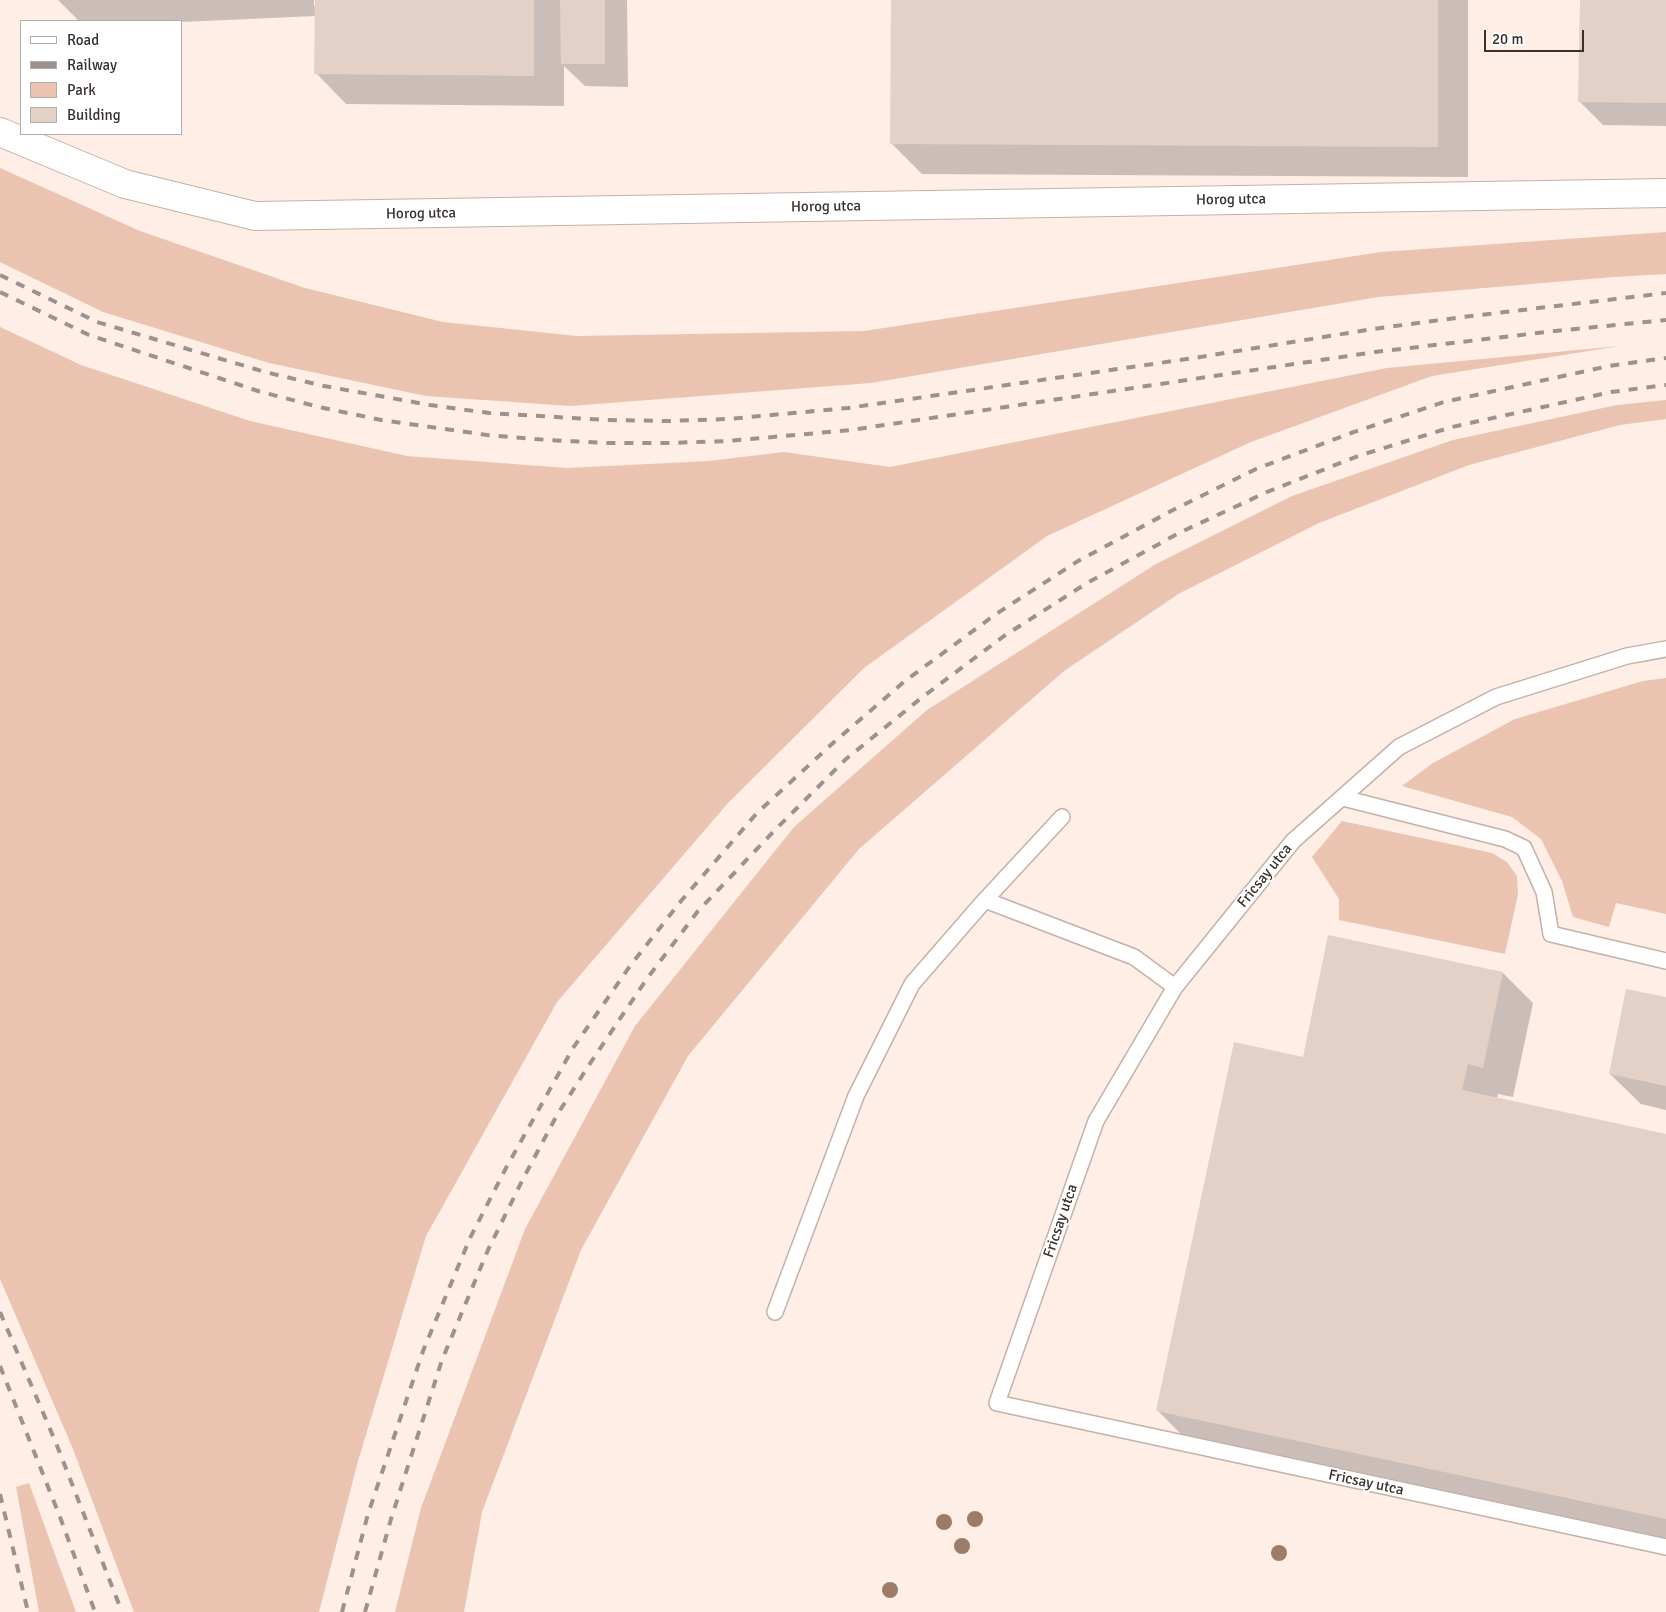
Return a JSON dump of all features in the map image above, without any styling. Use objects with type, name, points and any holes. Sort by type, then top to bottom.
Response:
[{"type":"street","name":"Horog utca","points":[[0,132],[124,184],[255,216],[1666,193]]},
{"type":"lane","name":"Fricsay utca","points":[[1666,649],[1627,656],[1496,697],[1399,748],[1293,841],[1175,987],[1096,1121],[998,1403],[1666,1547]]},
{"type":"lane","points":[[1343,798],[1504,838],[1524,848],[1544,892],[1551,934],[1666,960]]},
{"type":"lane","points":[[775,1312],[856,1096],[912,984],[985,900],[1062,817]]},
{"type":"lane","points":[[985,900],[1134,958],[1175,987]]},
{"type":"green space","points":[[0,168],[140,231],[305,288],[443,322],[577,336],[864,331],[1381,252],[1666,232],[1666,274],[1378,297],[871,383],[570,406],[426,396],[269,363],[103,312],[0,262]]},
{"type":"green space","points":[[0,327],[81,365],[250,421],[407,456],[567,468],[709,461],[784,452],[890,467],[1387,368],[1620,346],[1432,376],[1251,442],[1047,536],[864,668],[728,803],[557,1002],[426,1236],[358,1461],[319,1612],[134,1612],[73,1449],[0,1279]]},
{"type":"green space","points":[[1666,400],[1666,419],[1620,425],[1469,465],[1319,523],[1180,593],[1064,671],[859,849],[688,1056],[581,1250],[482,1512],[464,1612],[395,1612],[421,1508],[525,1229],[635,1026],[794,827],[927,710],[1156,564],[1292,496],[1453,440],[1617,405]]},
{"type":"green space","points":[[1666,678],[1666,914],[1616,903],[1609,927],[1573,917],[1562,881],[1541,839],[1512,817],[1402,786],[1433,763],[1515,719],[1643,681]]},
{"type":"green space","points":[[1342,821],[1492,853],[1507,862],[1517,876],[1518,894],[1505,954],[1339,920],[1339,899],[1312,857]]},
{"type":"green space","points":[[29,1483],[76,1612],[39,1612],[16,1487]]},
{"type":"building","points":[[315,0],[534,0],[534,76],[314,74]]},
{"type":"building","points":[[560,0],[605,0],[605,64],[561,64]]},
{"type":"building","points":[[891,0],[1438,0],[1438,147],[890,144]]},
{"type":"building","points":[[1580,0],[1666,0],[1666,103],[1578,102]]},
{"type":"building","points":[[1328,935],[1503,972],[1483,1068],[1468,1064],[1462,1090],[1666,1134],[1666,1519],[1156,1411],[1234,1042],[1303,1057]]},
{"type":"building","points":[[1626,989],[1666,997],[1666,1086],[1609,1074]]},
{"type":"railway","points":[[0,275],[97,322],[265,372],[324,386],[430,405],[489,413],[607,420],[668,421],[728,419],[848,408],[1194,358],[1373,329],[1666,293]]},
{"type":"railway","points":[[0,292],[89,335],[258,391],[319,407],[381,420],[487,435],[607,443],[728,441],[851,430],[1375,352],[1666,320]]},
{"type":"railway","points":[[342,1612],[368,1514],[423,1351],[470,1238],[506,1168],[573,1048],[630,966],[681,901],[757,813],[833,743],[905,681],[996,614],[1078,561],[1173,510],[1256,469],[1351,433],[1444,402],[1609,366],[1666,358]]},
{"type":"railway","points":[[365,1612],[391,1519],[442,1360],[488,1250],[557,1115],[646,980],[698,911],[846,759],[920,699],[1004,636],[1087,583],[1181,532],[1267,492],[1358,456],[1452,427],[1611,392],[1666,385]]},
{"type":"railway","points":[[0,1312],[56,1443],[122,1612]]},
{"type":"railway","points":[[0,1366],[60,1517],[95,1612]]},
{"type":"railway","points":[[0,1494],[28,1612]]}]
